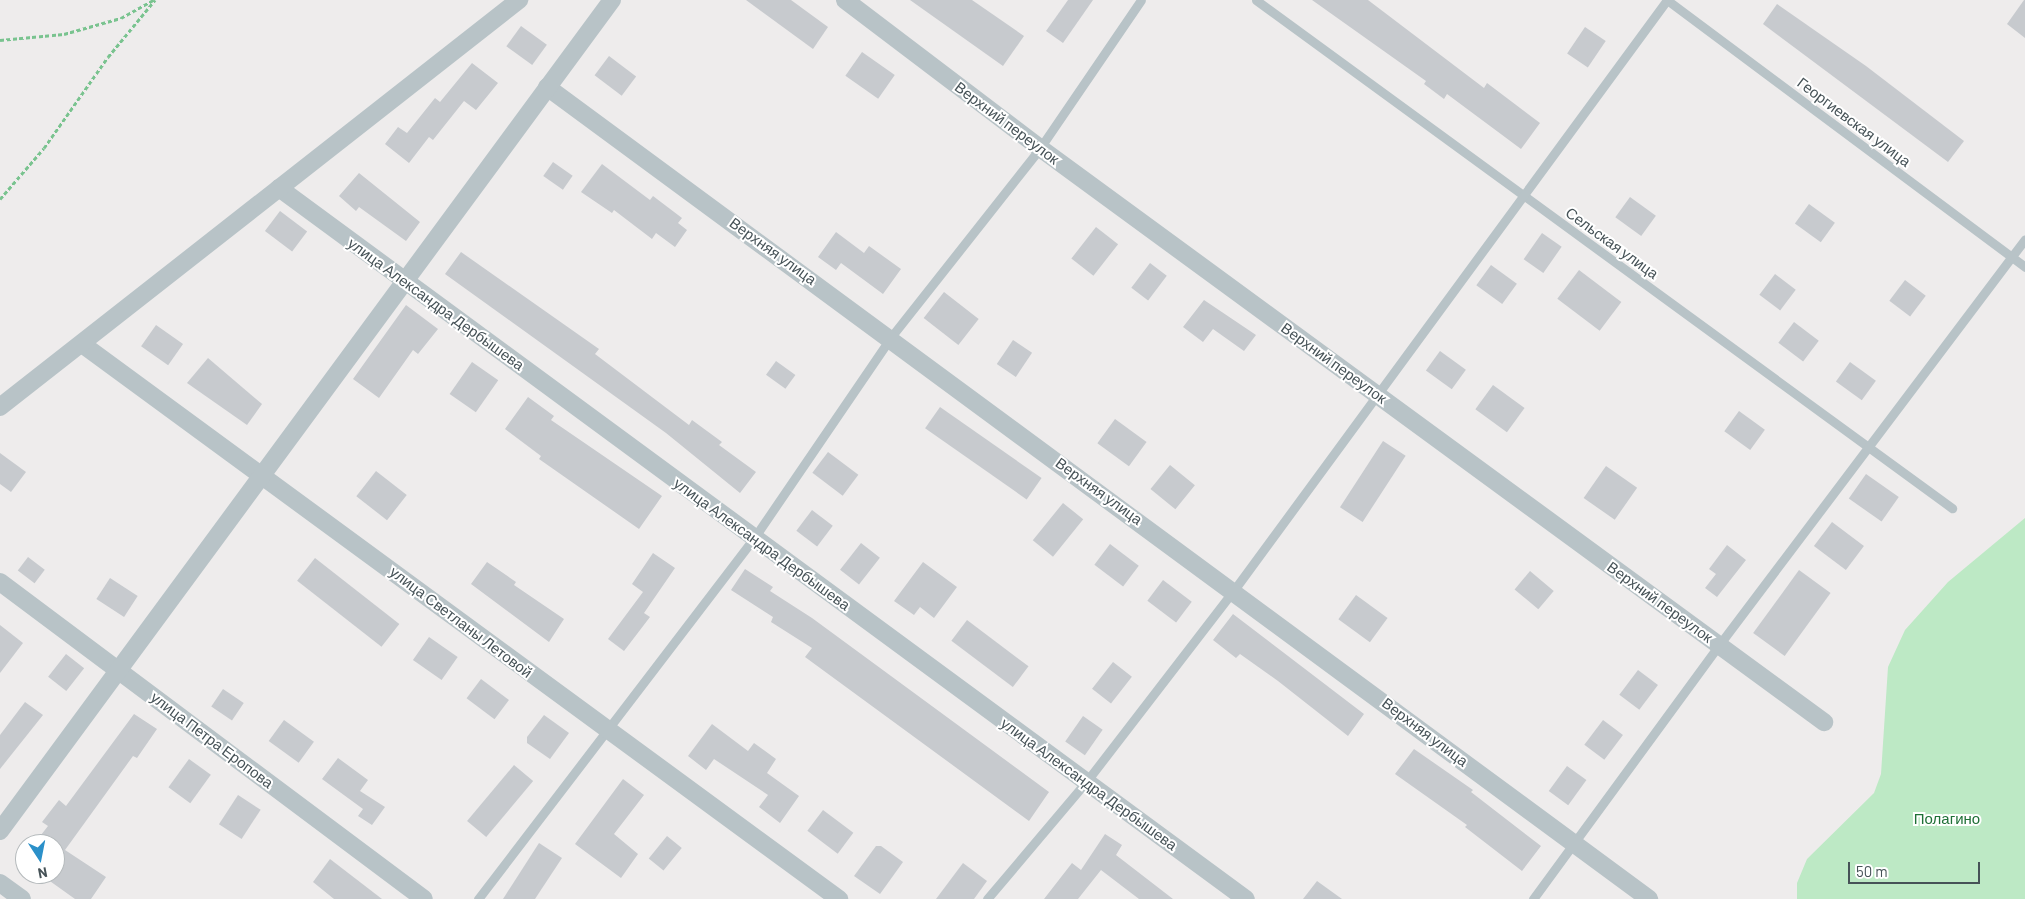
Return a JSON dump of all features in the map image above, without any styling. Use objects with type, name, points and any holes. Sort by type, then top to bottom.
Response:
[{"type":"street","points":[[0,407],[519,0]]},
{"type":"street","points":[[0,831],[612,0]]},
{"type":"street","name":"Верхний переулок","points":[[845,0],[1040,148],[1824,722]]},
{"type":"street","name":"Верхняя улица","points":[[547,86],[1234,590],[1649,899]]},
{"type":"street","name":"улица Александра Дербышева","points":[[280,188],[1246,899]]},
{"type":"street","name":"улица Светланы Летовой","points":[[82,344],[839,899]]},
{"type":"street","name":"улица Петра Еропова","points":[[0,582],[424,899]]},
{"type":"street","points":[[0,883],[22,899]]},
{"type":"lane","points":[[478,899],[754,538],[891,337],[1040,148],[1141,0]]},
{"type":"lane","name":"Сельская улица","points":[[1256,0],[1952,508]]},
{"type":"lane","points":[[987,899],[1086,782],[1234,590],[1378,395],[1522,194],[1667,0]]},
{"type":"lane","name":"Георгиевская улица","points":[[1667,0],[2025,267]]},
{"type":"lane","points":[[1533,899],[1719,645],[2025,239]]},
{"type":"path","points":[[0,40],[64,34],[121,18],[154,0]]},
{"type":"path","points":[[0,199],[44,148],[108,57],[154,0]]},
{"type":"green space","name":"Полагино","points":[[2025,518],[2025,899],[1797,899],[1797,883],[1807,859],[1874,793],[1881,774],[1888,667],[1905,630],[1948,582]]},
{"type":"building","points":[[746,0],[791,0],[828,27],[813,49]]},
{"type":"building","points":[[910,0],[972,0],[1024,36],[1003,66]]},
{"type":"building","points":[[1068,0],[1093,0],[1063,43],[1046,31]]},
{"type":"building","points":[[1312,0],[1368,0],[1484,88],[1487,83],[1540,123],[1521,149],[1447,94],[1444,99],[1424,84],[1426,81]]},
{"type":"building","points":[[2025,0],[2025,38],[2007,24]]},
{"type":"building","points":[[1777,4],[1866,66],[1964,141],[1948,162],[1763,24]]},
{"type":"building","points":[[521,26],[547,45],[532,65],[506,46]]},
{"type":"building","points":[[1585,27],[1606,41],[1588,68],[1567,54]]},
{"type":"building","points":[[862,52],[895,75],[878,99],[845,76]]},
{"type":"building","points":[[609,56],[636,76],[622,96],[595,75]]},
{"type":"building","points":[[472,63],[498,83],[476,110],[464,101],[433,140],[429,137],[409,163],[385,144],[398,127],[407,133],[435,98],[440,102]]},
{"type":"building","points":[[553,162],[573,176],[563,190],[543,176]]},
{"type":"building","points":[[602,164],[650,200],[653,196],[682,218],[678,223],[687,230],[675,247],[656,233],[652,239],[614,210],[612,213],[581,192]]},
{"type":"building","points":[[359,173],[420,222],[406,241],[359,207],[356,211],[339,196]]},
{"type":"building","points":[[1630,197],[1656,216],[1641,236],[1615,217]]},
{"type":"building","points":[[1809,204],[1835,223],[1821,242],[1795,223]]},
{"type":"building","points":[[280,211],[307,231],[292,251],[265,231]]},
{"type":"building","points":[[1096,227],[1118,244],[1093,276],[1071,259]]},
{"type":"building","points":[[836,232],[864,253],[869,246],[901,269],[883,294],[841,263],[836,270],[818,257]]},
{"type":"building","points":[[1542,233],[1562,247],[1543,273],[1524,259]]},
{"type":"building","points":[[461,252],[599,349],[595,354],[689,425],[692,420],[722,442],[719,445],[756,472],[740,493],[666,433],[445,274]]},
{"type":"building","points":[[1150,263],[1167,276],[1148,300],[1131,288]]},
{"type":"building","points":[[1491,265],[1517,284],[1502,304],[1476,285]]},
{"type":"building","points":[[1579,270],[1621,302],[1600,331],[1557,299]]},
{"type":"building","points":[[1775,274],[1796,290],[1780,310],[1759,295]]},
{"type":"building","points":[[1905,280],[1926,296],[1910,316],[1889,301]]},
{"type":"building","points":[[944,292],[979,319],[958,345],[924,318]]},
{"type":"building","points":[[1204,300],[1256,335],[1244,351],[1213,329],[1203,342],[1183,327]]},
{"type":"building","points":[[406,305],[438,329],[418,354],[413,350],[379,398],[353,379]]},
{"type":"building","points":[[1794,322],[1819,341],[1803,361],[1778,343]]},
{"type":"building","points":[[156,325],[183,344],[168,365],[141,346]]},
{"type":"building","points":[[1013,340],[1032,353],[1016,377],[997,364]]},
{"type":"building","points":[[1440,351],[1466,370],[1452,389],[1426,370]]},
{"type":"building","points":[[208,358],[262,404],[247,425],[187,383]]},
{"type":"building","points":[[776,361],[795,375],[785,389],[766,375]]},
{"type":"building","points":[[472,362],[498,380],[476,412],[450,394]]},
{"type":"building","points":[[1850,362],[1876,381],[1862,400],[1836,381]]},
{"type":"building","points":[[1493,385],[1525,408],[1507,432],[1475,409]]},
{"type":"building","points":[[528,397],[554,416],[551,420],[662,496],[639,529],[539,459],[541,456],[505,429]]},
{"type":"building","points":[[940,407],[1042,478],[1027,499],[925,428]]},
{"type":"building","points":[[1739,411],[1765,430],[1750,450],[1724,431]]},
{"type":"building","points":[[1115,419],[1147,442],[1129,466],[1097,443]]},
{"type":"building","points":[[1383,441],[1406,456],[1363,522],[1340,507]]},
{"type":"building","points":[[828,452],[858,475],[843,496],[812,473]]},
{"type":"building","points":[[0,453],[26,472],[11,492],[0,484]]},
{"type":"building","points":[[1170,465],[1195,485],[1175,509],[1150,489]]},
{"type":"building","points":[[1606,466],[1637,488],[1615,520],[1584,498]]},
{"type":"building","points":[[376,471],[407,495],[387,520],[356,496]]},
{"type":"building","points":[[1866,474],[1899,497],[1882,522],[1849,499]]},
{"type":"building","points":[[1063,503],[1083,519],[1053,557],[1033,540]]},
{"type":"building","points":[[812,510],[833,526],[817,546],[796,531]]},
{"type":"building","points":[[1832,522],[1864,546],[1846,570],[1814,546]]},
{"type":"building","points":[[861,543],[880,558],[859,585],[840,570]]},
{"type":"building","points":[[1110,544],[1139,566],[1123,586],[1094,565]]},
{"type":"building","points":[[1727,545],[1746,560],[1717,597],[1705,588],[1716,574],[1709,569]]},
{"type":"building","points":[[653,553],[675,568],[644,613],[650,617],[624,651],[608,639],[643,592],[632,584]]},
{"type":"building","points":[[28,557],[45,570],[35,583],[18,571]]},
{"type":"building","points":[[315,558],[399,624],[381,647],[297,581]]},
{"type":"building","points":[[487,562],[516,582],[514,585],[564,619],[549,642],[471,584]]},
{"type":"building","points":[[923,562],[957,587],[934,618],[920,607],[914,615],[894,601]]},
{"type":"building","points":[[745,569],[773,587],[770,591],[812,618],[1049,792],[1029,821],[805,657],[812,648],[771,622],[773,617],[731,590]]},
{"type":"building","points":[[1799,570],[1831,593],[1785,656],[1753,633]]},
{"type":"building","points":[[1530,571],[1554,591],[1538,609],[1515,589]]},
{"type":"building","points":[[110,578],[138,596],[124,617],[96,599]]},
{"type":"building","points":[[1163,580],[1192,602],[1176,622],[1147,601]]},
{"type":"building","points":[[1356,595],[1388,618],[1370,642],[1338,619]]},
{"type":"building","points":[[1233,614],[1364,714],[1348,736],[1278,681],[1240,654],[1236,658],[1213,640]]},
{"type":"building","points":[[967,620],[1028,666],[1013,687],[951,641]]},
{"type":"building","points":[[0,625],[23,643],[0,673]]},
{"type":"building","points":[[429,637],[458,657],[442,680],[413,660]]},
{"type":"building","points":[[66,654],[84,668],[66,691],[48,677]]},
{"type":"building","points":[[1113,662],[1132,677],[1111,704],[1092,689]]},
{"type":"building","points":[[1638,670],[1658,685],[1639,710],[1619,695]]},
{"type":"building","points":[[481,679],[509,700],[495,719],[467,698]]},
{"type":"building","points":[[223,689],[244,703],[232,720],[211,706]]},
{"type":"building","points":[[25,702],[43,715],[0,769],[0,735]]},
{"type":"building","points":[[134,714],[157,729],[137,758],[133,756],[65,850],[65,834],[42,834],[48,826],[42,822],[59,800],[66,806]]},
{"type":"building","points":[[544,715],[569,733],[550,759],[527,743],[527,737]]},
{"type":"building","points":[[1083,716],[1103,730],[1085,755],[1065,741]]},
{"type":"building","points":[[284,720],[314,742],[299,763],[269,741]]},
{"type":"building","points":[[1603,720],[1623,735],[1604,760],[1584,745]]},
{"type":"building","points":[[712,724],[748,751],[754,743],[776,759],[767,773],[799,796],[780,823],[759,807],[768,795],[714,759],[706,770],[688,756]]},
{"type":"building","points":[[1414,749],[1473,790],[1471,792],[1541,846],[1522,871],[1465,827],[1467,825],[1395,774]]},
{"type":"building","points":[[338,758],[368,780],[360,791],[385,807],[372,825],[358,816],[363,809],[322,779]]},
{"type":"building","points":[[189,759],[211,775],[190,803],[168,787]]},
{"type":"building","points":[[514,765],[533,781],[486,837],[467,821]]},
{"type":"building","points":[[1567,766],[1586,780],[1568,805],[1549,791]]},
{"type":"building","points":[[623,779],[644,795],[614,834],[638,854],[621,878],[575,844]]},
{"type":"building","points":[[238,795],[261,810],[242,839],[219,824]]},
{"type":"building","points":[[823,810],[853,833],[838,854],[807,831]]},
{"type":"building","points":[[1105,834],[1122,845],[1116,855],[1173,899],[1139,899],[1101,870],[1078,899],[1044,899],[1072,863],[1081,870]]},
{"type":"building","points":[[667,836],[682,848],[664,870],[649,859]]},
{"type":"building","points":[[539,843],[562,858],[535,899],[503,899]]},
{"type":"building","points":[[876,846],[881,846],[903,862],[880,894],[854,876]]},
{"type":"building","points":[[65,850],[106,877],[91,899],[75,899],[54,884],[65,884]]},
{"type":"building","points":[[330,859],[382,899],[334,899],[313,882]]},
{"type":"building","points":[[963,863],[987,881],[974,899],[936,899]]},
{"type":"building","points":[[1317,881],[1342,899],[1303,899]]}]
